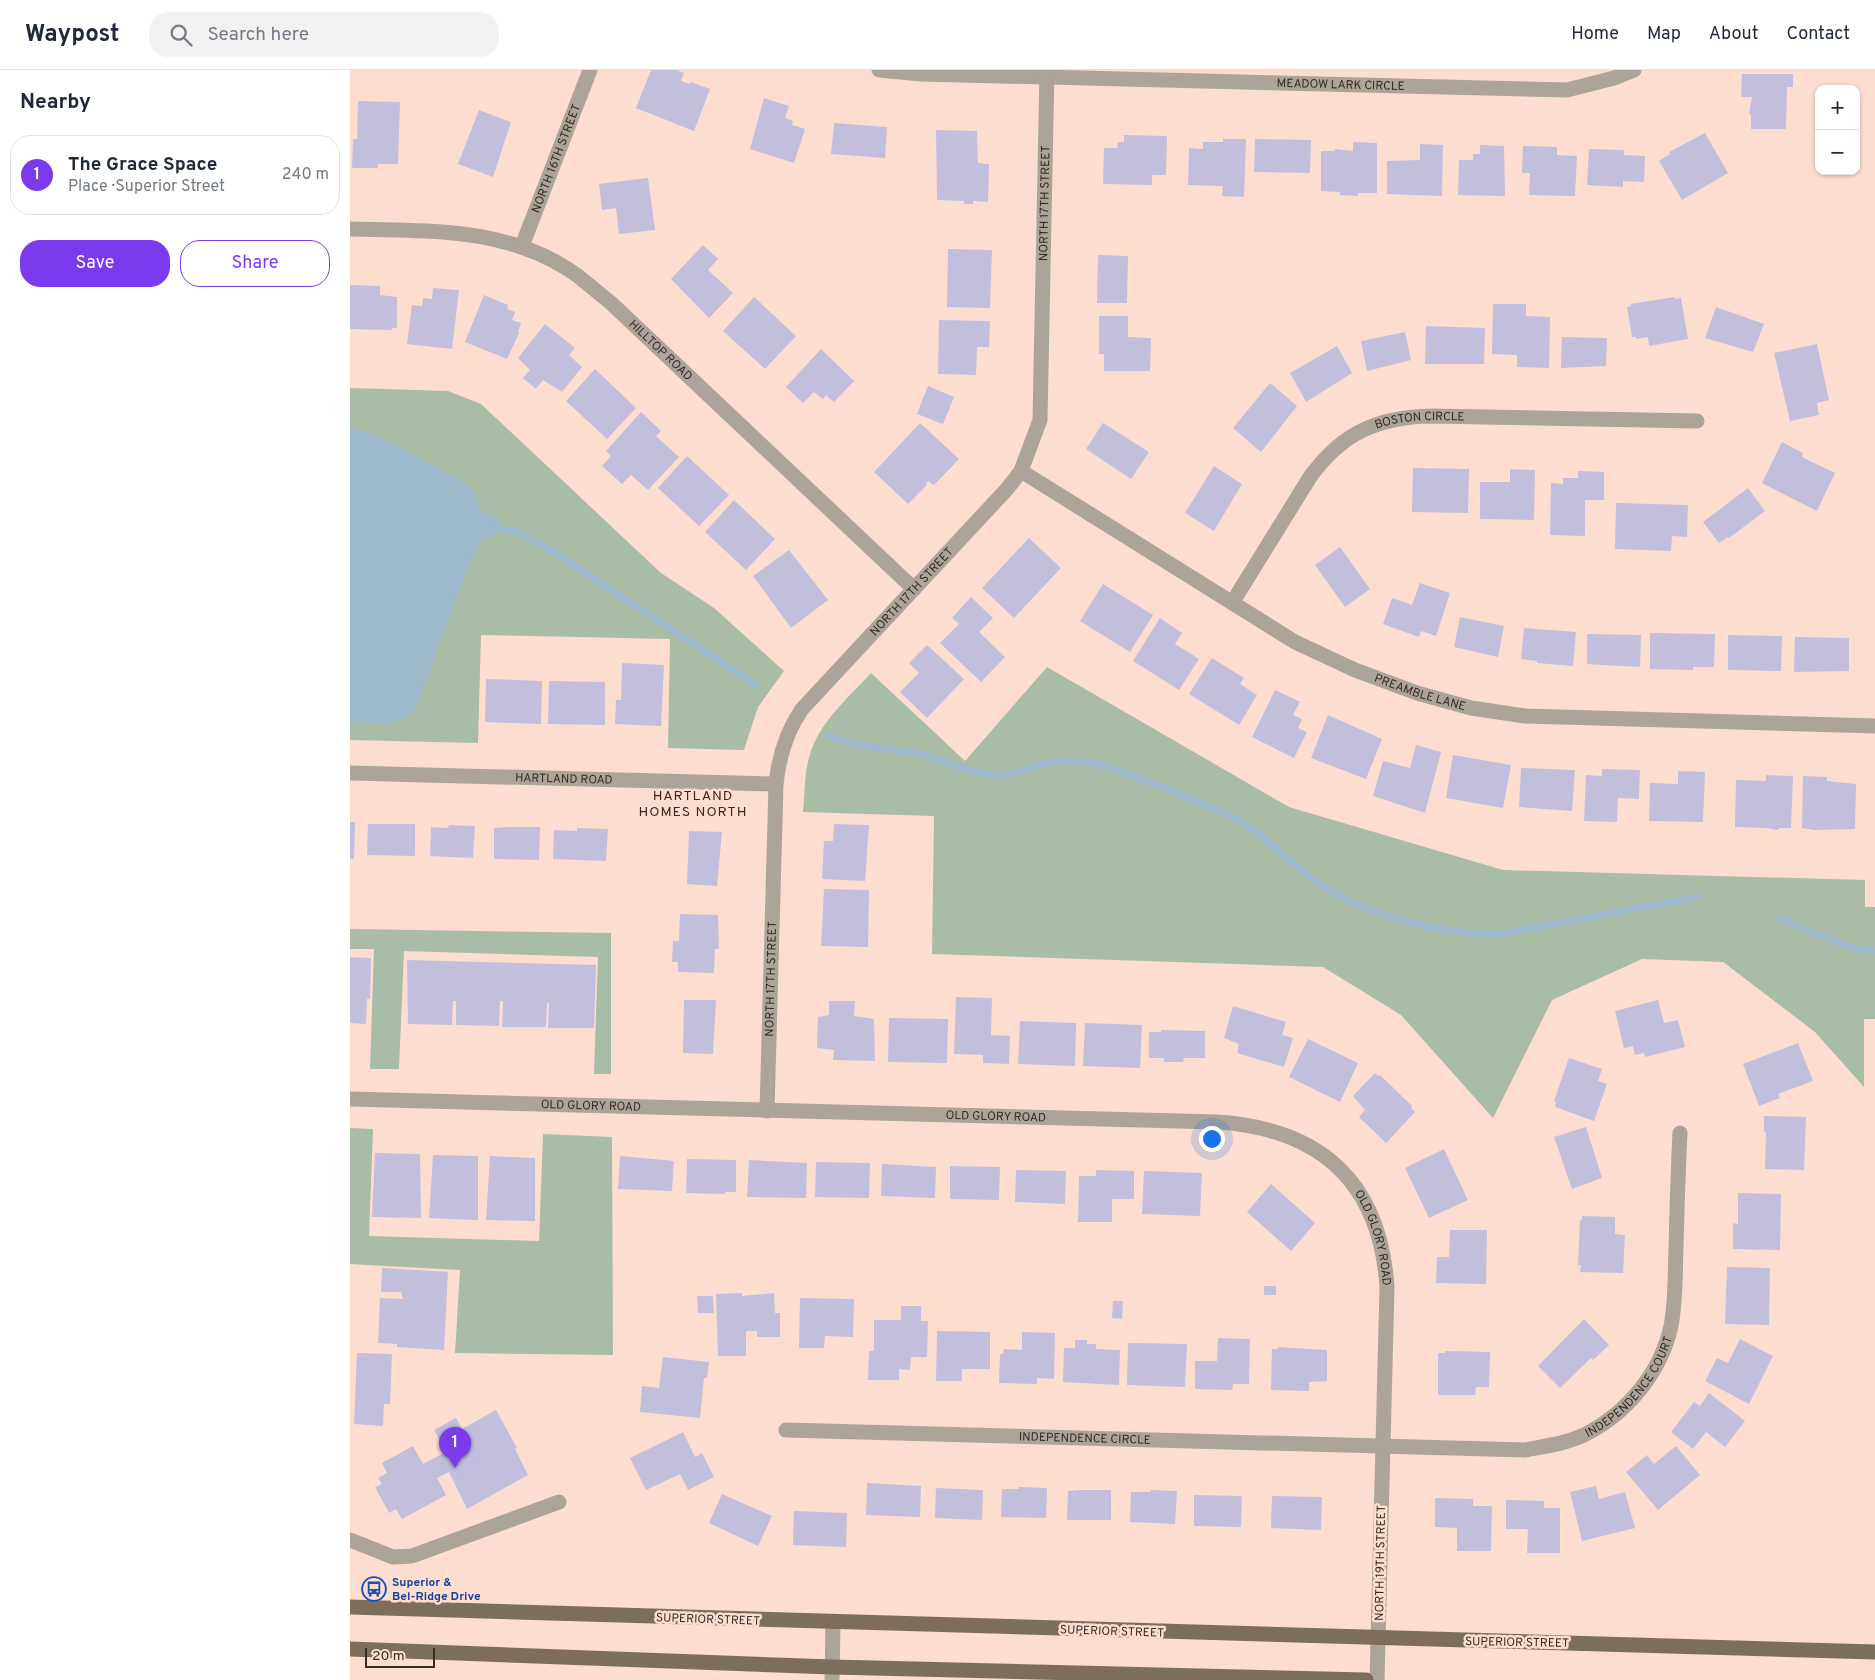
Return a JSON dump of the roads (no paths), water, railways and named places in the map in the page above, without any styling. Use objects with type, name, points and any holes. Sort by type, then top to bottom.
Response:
[{"type":"main road","name":"SUPERIOR STREET","points":[[350,1607],[833,1623],[1875,1652]]},
{"type":"main road","points":[[350,1649],[832,1673],[1366,1680]]},
{"type":"street","name":"NORTH 16TH STREET","points":[[522,246],[590,70]]},
{"type":"street","name":"MEADOW LARK CIRCLE","points":[[879,70],[1568,90],[1614,78],[1634,70]]},
{"type":"street","name":"NORTH 17TH STREET","points":[[767,1111],[776,784],[778,762],[785,741],[802,709],[1007,489],[1021,471],[1035,438],[1042,401],[1047,74]]},
{"type":"street","name":"HILLTOP ROAD","points":[[350,229],[456,232],[484,236],[522,246],[578,276],[610,303],[914,589]]},
{"type":"street","name":"BOSTON CIRCLE","points":[[1232,603],[1310,477],[1324,458],[1351,436],[1370,425],[1410,416],[1697,422]]},
{"type":"street","name":"PREAMBLE LANE","points":[[1021,471],[1295,642],[1355,670],[1417,693],[1471,708],[1542,717],[1875,726]]},
{"type":"street","name":"HARTLAND ROAD","points":[[350,772],[776,784]]},
{"type":"street","name":"OLD GLORY ROAD","points":[[350,1099],[1218,1122],[1247,1124],[1275,1130],[1302,1142],[1327,1157],[1348,1177],[1365,1201],[1378,1227],[1385,1256],[1388,1287],[1383,1447]]},
{"type":"street","name":"INDEPENDENCE COURT","points":[[1383,1447],[1525,1450],[1555,1445],[1583,1435],[1608,1420],[1630,1400],[1653,1371],[1662,1354],[1670,1327],[1675,1289],[1680,1133]]},
{"type":"street","name":"INDEPENDENCE CIRCLE","points":[[786,1430],[1383,1447]]},
{"type":"street","name":"NORTH 19TH STREET","points":[[1378,1680],[1383,1447]]},
{"type":"street","points":[[350,1540],[394,1558],[412,1556],[559,1502]]},
{"type":"street","points":[[832,1673],[833,1623]]},
{"type":"water","points":[[350,429],[367,432],[398,446],[459,480],[474,490],[483,514],[500,518],[494,538],[483,538],[476,549],[443,632],[417,707],[411,714],[395,722],[378,724],[350,721]]},
{"type":"waterway","points":[[497,528],[518,532],[549,549],[756,685]]},
{"type":"waterway","points":[[828,735],[863,746],[924,755],[986,774],[1008,774],[1034,766],[1061,761],[1089,762],[1109,768],[1134,776],[1218,810],[1240,821],[1259,834],[1311,878],[1354,903],[1401,920],[1451,931],[1500,934],[1698,897]]},
{"type":"waterway","points":[[1780,919],[1853,948],[1875,951]]},
{"type":"place","name":"The Grace Space","points":[[455,1468]]},
{"type":"place","name":"Superior & Bel‐Ridge Drive","points":[[374,1589]]},
{"type":"district","name":"HARTLAND HOMES NORTH","points":[[693,804]]}]
